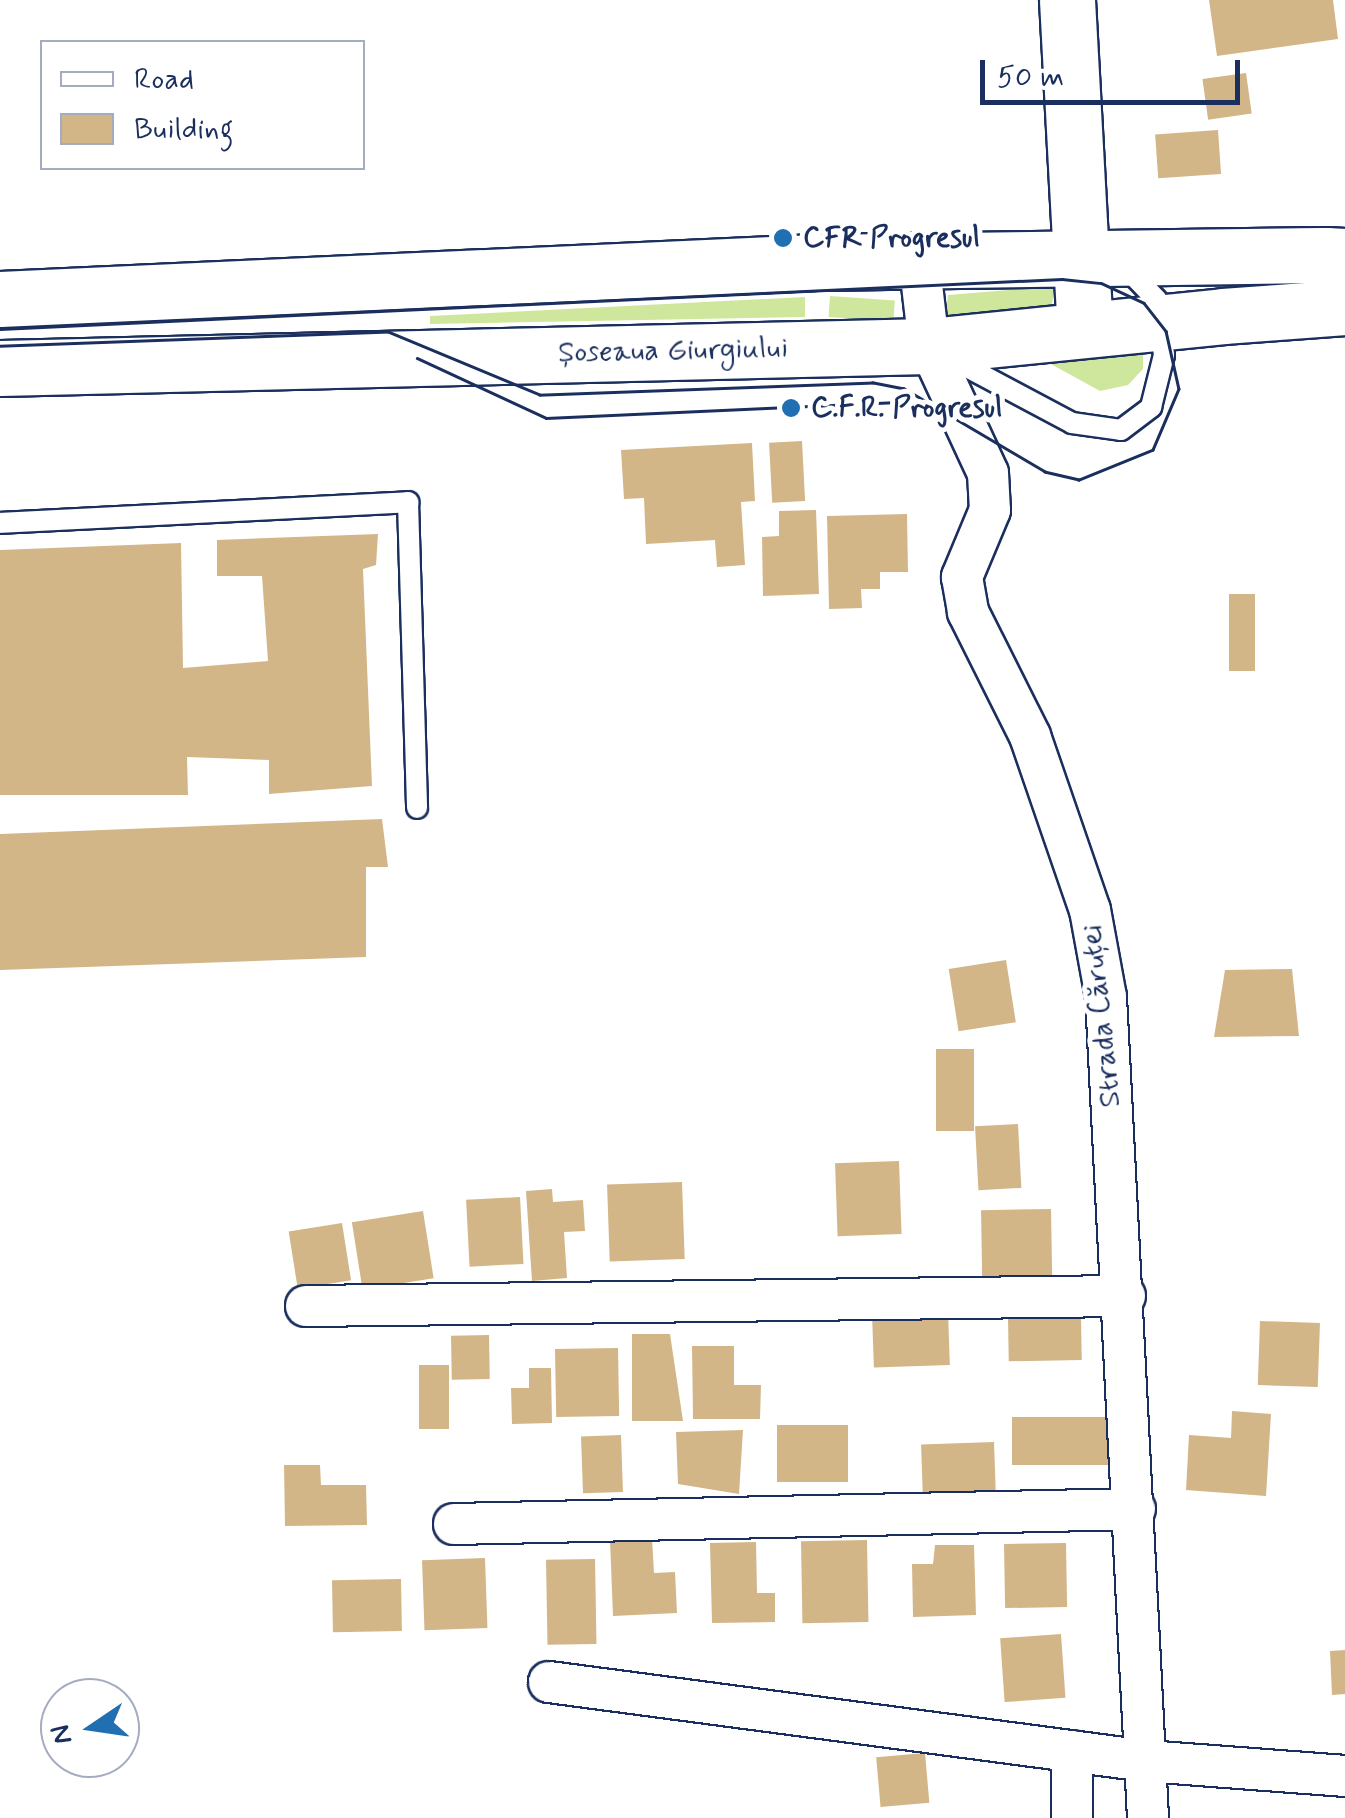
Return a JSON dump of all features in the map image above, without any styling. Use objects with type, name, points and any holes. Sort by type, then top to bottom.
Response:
[{"type":"main road","points":[[1066,0],[1088,256],[1085,329]]},
{"type":"main road","points":[[0,299],[322,288],[919,259],[1339,252]]},
{"type":"main road","points":[[322,288],[328,355]]},
{"type":"main road","name":"Șoseaua Giurgiului","points":[[0,368],[328,355],[929,346],[1161,320],[1345,307]]},
{"type":"street","points":[[1223,316],[1339,252]]},
{"type":"street","name":"Strada Căruței","points":[[919,259],[929,346],[988,473],[990,510],[962,577],[968,612],[1030,736],[1090,910],[1106,997],[1125,1296],[1148,1818]]},
{"type":"street","points":[[306,1306],[1125,1296]]},
{"type":"street","points":[[454,1524],[1135,1509]]},
{"type":"street","points":[[549,1682],[1146,1761],[1345,1776]]},
{"type":"street","points":[[1072,1751],[1072,1818]]},
{"type":"lane","points":[[929,346],[1072,423],[1120,430],[1139,421],[1161,384],[1161,320],[1144,280],[1088,256]]},
{"type":"lane","points":[[0,523],[408,502],[417,808]]},
{"type":"green space","points":[[1058,286],[1051,305],[945,320],[948,295]]},
{"type":"green space","points":[[830,296],[895,301],[893,321],[829,317]]},
{"type":"green space","points":[[805,297],[805,317],[430,324],[430,316]]},
{"type":"green space","points":[[1143,351],[1143,369],[1128,385],[1100,391],[1049,363]]},
{"type":"building","points":[[1209,0],[1333,0],[1338,39],[1217,56]]},
{"type":"building","points":[[1246,73],[1252,114],[1208,120],[1202,79]]},
{"type":"building","points":[[1218,130],[1221,174],[1158,178],[1155,134]]},
{"type":"building","points":[[802,441],[805,501],[772,503],[769,443]]},
{"type":"building","points":[[752,443],[755,501],[741,502],[745,565],[717,567],[715,540],[646,544],[644,498],[624,499],[621,450]]},
{"type":"building","points":[[816,510],[819,594],[763,596],[762,537],[779,536],[779,511]]},
{"type":"building","points":[[907,514],[908,572],[880,572],[880,589],[861,589],[862,608],[829,609],[827,516]]},
{"type":"building","points":[[378,534],[376,565],[363,569],[372,786],[269,794],[269,760],[187,757],[188,795],[0,795],[0,550],[181,543],[183,668],[268,661],[262,576],[217,576],[217,540]]},
{"type":"building","points":[[1229,594],[1255,594],[1255,671],[1229,671]]},
{"type":"building","points":[[382,819],[388,867],[366,867],[366,957],[0,970],[0,834]]},
{"type":"building","points":[[1006,960],[1016,1022],[959,1031],[949,969]]},
{"type":"building","points":[[1292,969],[1299,1036],[1214,1037],[1225,970]]},
{"type":"building","points":[[936,1049],[974,1049],[974,1131],[936,1131]]},
{"type":"building","points":[[1018,1124],[1021,1188],[978,1190],[975,1126]]},
{"type":"building","points":[[899,1161],[902,1234],[838,1236],[835,1163]]},
{"type":"building","points":[[682,1182],[685,1259],[610,1262],[607,1185]]},
{"type":"building","points":[[552,1189],[553,1202],[583,1200],[585,1231],[564,1232],[567,1278],[532,1281],[526,1191]]},
{"type":"building","points":[[520,1197],[524,1264],[470,1267],[466,1200]]},
{"type":"building","points":[[1051,1209],[1052,1282],[982,1283],[981,1210]]},
{"type":"building","points":[[423,1211],[434,1278],[363,1289],[352,1222]]},
{"type":"building","points":[[342,1223],[351,1280],[298,1289],[289,1231]]},
{"type":"building","points":[[948,1312],[950,1365],[874,1368],[872,1315]]},
{"type":"building","points":[[1081,1317],[1082,1360],[1009,1361],[1008,1318]]},
{"type":"building","points":[[1260,1321],[1320,1323],[1318,1387],[1258,1385]]},
{"type":"building","points":[[632,1334],[670,1334],[683,1421],[632,1421]]},
{"type":"building","points":[[489,1335],[490,1379],[452,1380],[451,1336]]},
{"type":"building","points":[[692,1346],[734,1346],[734,1385],[761,1385],[760,1419],[693,1419]]},
{"type":"building","points":[[618,1348],[619,1416],[556,1417],[555,1349]]},
{"type":"building","points":[[419,1365],[449,1365],[449,1429],[419,1429]]},
{"type":"building","points":[[529,1368],[551,1368],[552,1423],[512,1424],[511,1388],[529,1388]]},
{"type":"building","points":[[1232,1411],[1271,1414],[1266,1496],[1186,1490],[1189,1435],[1231,1438]]},
{"type":"building","points":[[1012,1417],[1112,1417],[1112,1465],[1012,1465]]},
{"type":"building","points":[[777,1425],[848,1425],[848,1482],[777,1482]]},
{"type":"building","points":[[743,1430],[739,1494],[678,1484],[676,1432]]},
{"type":"building","points":[[621,1435],[623,1492],[583,1493],[581,1436]]},
{"type":"building","points":[[994,1442],[996,1504],[923,1507],[921,1445]]},
{"type":"building","points":[[284,1465],[320,1465],[321,1485],[366,1485],[367,1525],[285,1526]]},
{"type":"building","points":[[652,1538],[654,1573],[675,1572],[677,1613],[613,1616],[610,1540]]},
{"type":"building","points":[[867,1540],[868,1622],[802,1623],[801,1541]]},
{"type":"building","points":[[756,1542],[757,1593],[775,1593],[775,1622],[712,1623],[710,1543]]},
{"type":"building","points":[[1066,1543],[1067,1607],[1005,1608],[1004,1544]]},
{"type":"building","points":[[935,1545],[974,1545],[976,1615],[913,1617],[912,1564],[933,1564]]},
{"type":"building","points":[[485,1558],[487,1628],[424,1630],[422,1560]]},
{"type":"building","points":[[595,1559],[596,1644],[547,1645],[546,1560]]},
{"type":"building","points":[[401,1579],[402,1631],[333,1632],[332,1580]]},
{"type":"building","points":[[1061,1634],[1065,1698],[1005,1702],[1000,1638]]},
{"type":"building","points":[[1345,1650],[1345,1694],[1332,1695],[1330,1651]]},
{"type":"building","points":[[925,1753],[929,1803],[881,1807],[876,1757]]},
{"type":"tram line","points":[[0,329],[1062,279],[1101,283],[1144,303],[1166,331],[1179,389],[1153,450],[1079,480],[1045,472],[904,389],[873,383],[540,395],[388,332],[0,346]]},
{"type":"tram line","points":[[417,358],[546,418],[893,402],[926,409]]},
{"type":"place","name":"CFR Progresul","points":[[783,238]]},
{"type":"place","name":"C.F.R. Progresul","points":[[791,408]]}]
